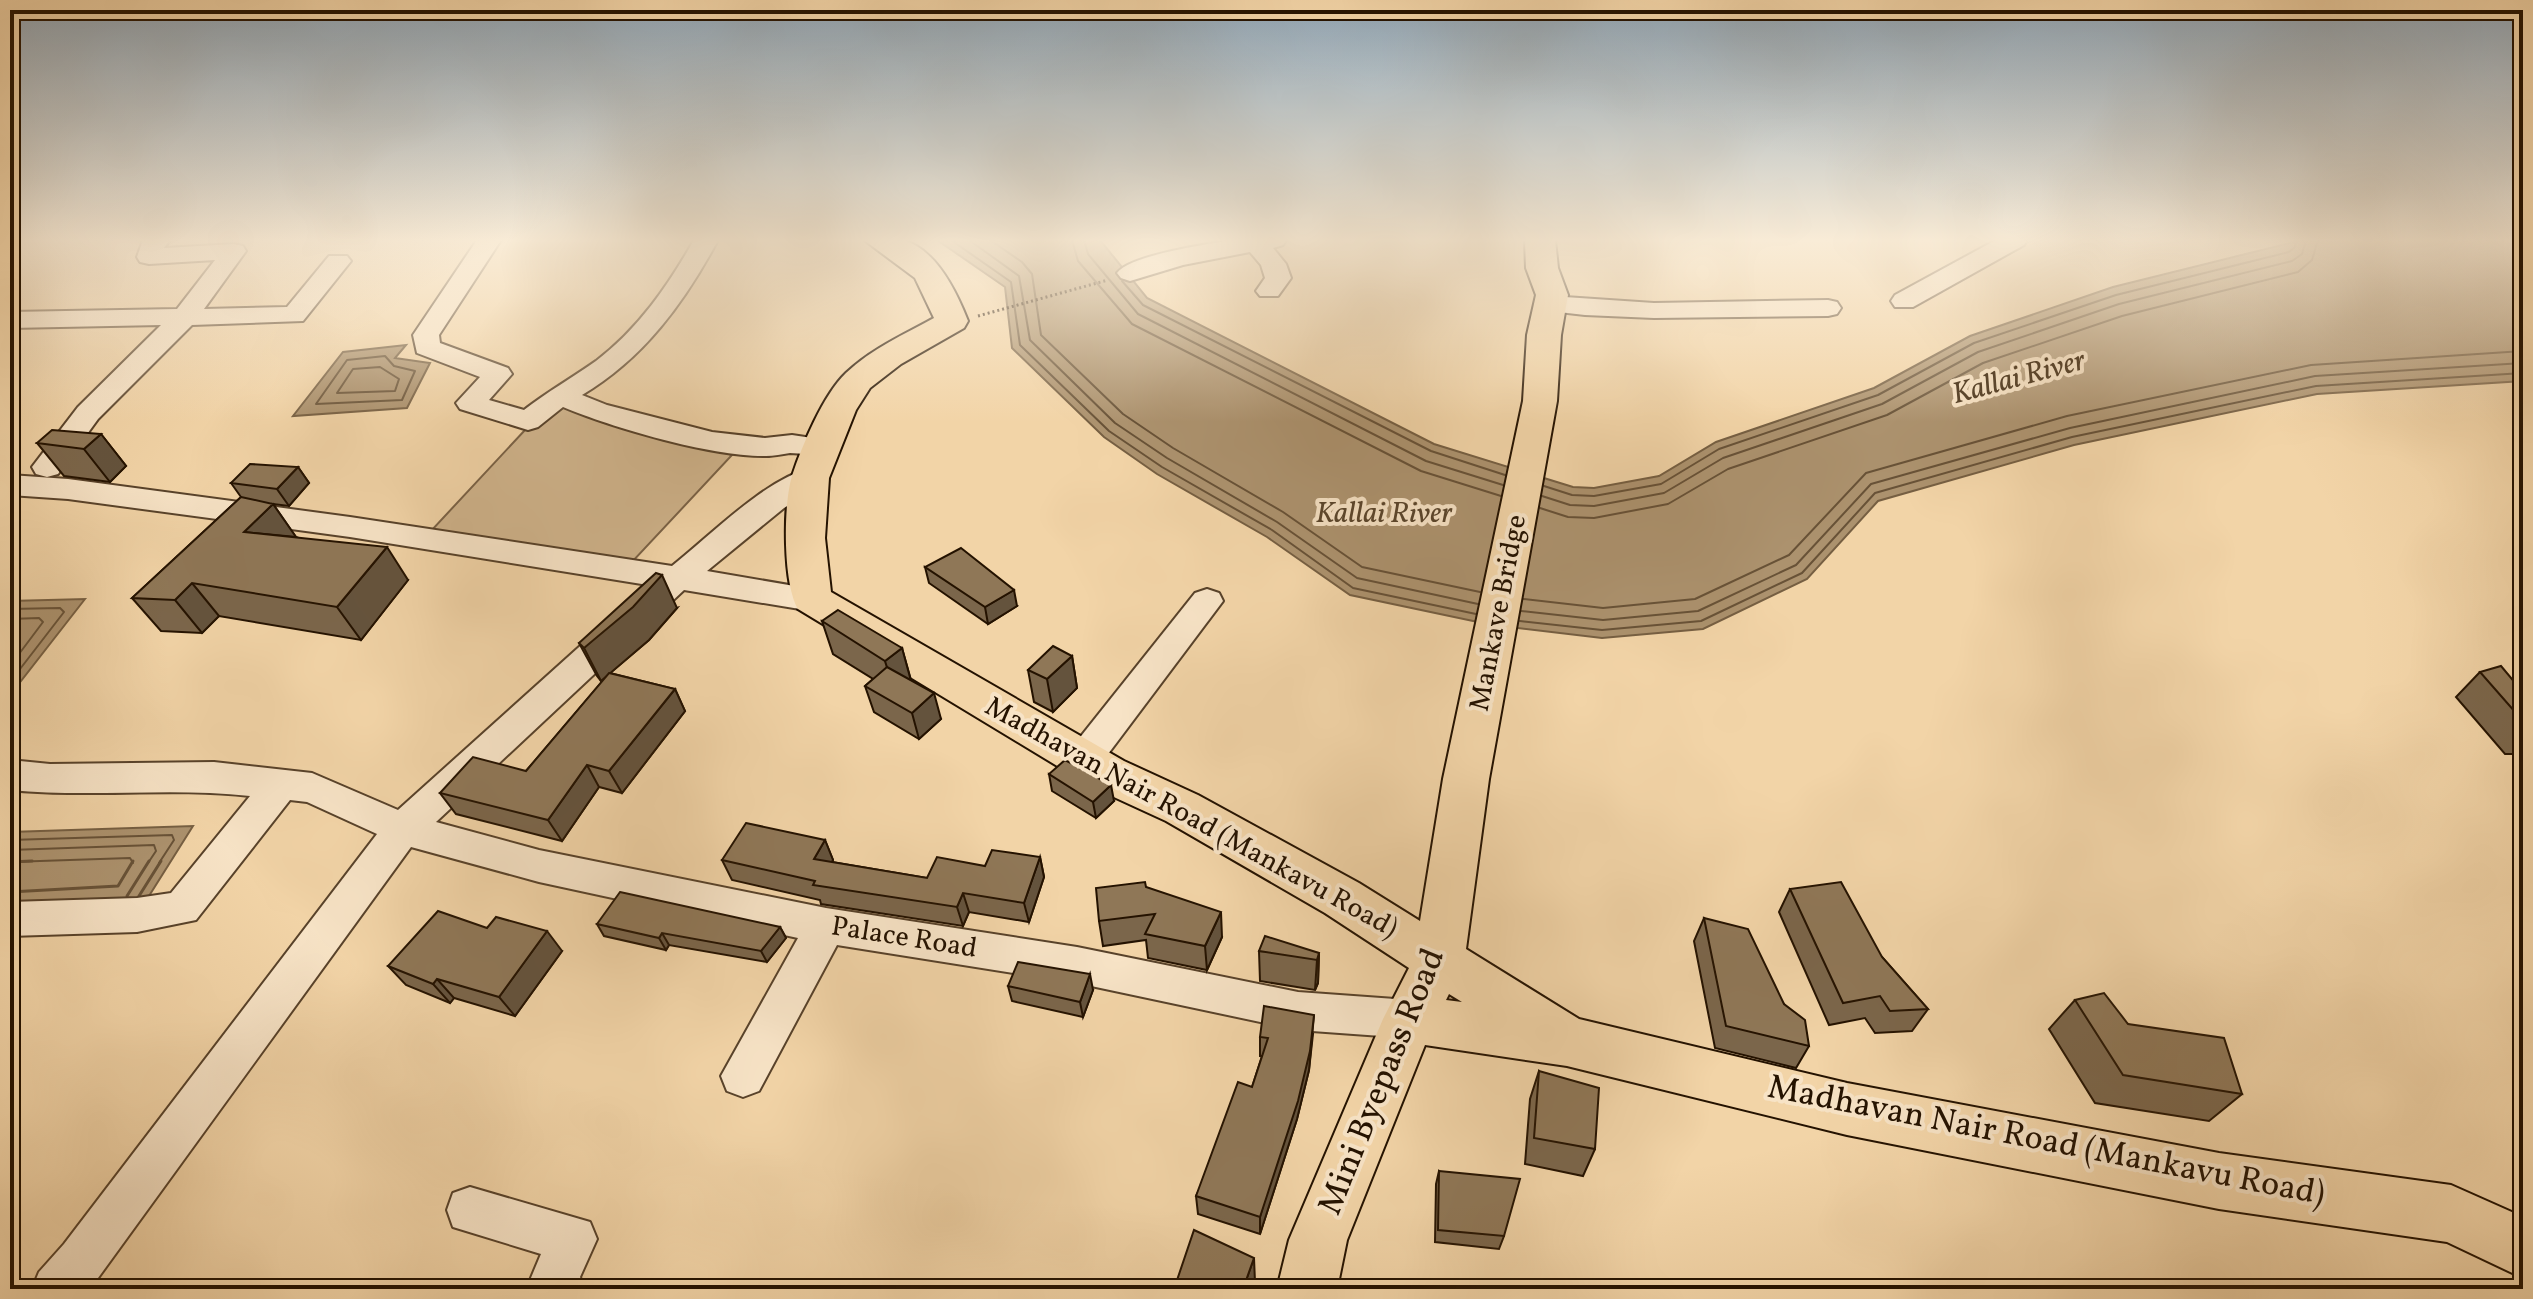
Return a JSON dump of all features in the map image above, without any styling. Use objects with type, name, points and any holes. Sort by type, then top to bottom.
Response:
[{"type":"main road","points":[[812,599],[806,538],[816,463],[838,410],[857,381],[889,357],[952,321],[945,301]]},
{"type":"main road","name":"Mankave Bridge","points":[[1466,779],[1533,446],[1550,304]]},
{"type":"main road","name":"Madhavan Nair Road (Mankavu Road)","points":[[812,599],[1083,760],[1182,808],[1342,898],[1567,1041]]},
{"type":"main road","name":"Mini Byepass Road","points":[[1307,1289],[1318,1240],[1409,1019],[1439,961],[1466,779]]},
{"type":"main road","name":"Madhavan Nair Road (Mankavu Road)","points":[[1409,1019],[1567,1041],[1847,1109],[2219,1181],[2451,1214],[2523,1248]]},
{"type":"street","points":[[21,486],[88,413],[185,317],[197,301]]},
{"type":"street","points":[[10,320],[294,315],[306,301]]},
{"type":"street","points":[[449,301],[426,335],[427,347],[498,374],[470,403],[528,421],[560,396],[596,377],[656,320],[670,301]]},
{"type":"street","points":[[1550,304],[1594,310],[1828,308]]},
{"type":"street","points":[[56,1289],[81,1261],[403,829],[653,598],[816,463],[792,444],[765,447],[712,441],[597,411],[560,396]]},
{"type":"street","points":[[21,486],[350,527],[812,599]]},
{"type":"street","points":[[1083,760],[1207,601]]},
{"type":"street","name":"Palace Road","points":[[10,775],[50,779],[214,777],[312,788],[403,829],[539,866],[826,926],[1077,965],[1298,1011],[1409,1019]]},
{"type":"street","points":[[10,919],[137,915],[182,908],[281,784]]},
{"type":"street","points":[[743,1076],[826,926]]},
{"type":"street","points":[[470,1210],[573,1239],[552,1285],[561,1289]]},
{"type":"path","points":[[952,321],[999,313],[1040,301]]},
{"type":"shaded area","points":[[553,400],[732,455],[632,562],[430,532]]},
{"type":"water","name":"Kallai River","points":[[1007,301],[1152,301],[1434,444],[1573,487],[1594,488],[1659,476],[1716,442],[1874,388],[1970,336],[2073,301],[2523,301],[2523,381],[2317,394],[2074,445],[1878,501],[1807,579],[1703,629],[1602,638],[1492,625],[1350,595],[1267,537],[1157,474],[1104,437],[1012,348]]},
{"type":"water","points":[[406,345],[395,358],[430,363],[407,408],[293,416],[343,352]]},
{"type":"water","points":[[85,599],[10,695],[10,601]]},
{"type":"water","points":[[193,826],[137,915],[10,922],[10,832]]},
{"type":"building","points":[[52,430],[101,434],[84,449],[37,443]]},
{"type":"building","points":[[250,464],[298,467],[277,489],[231,483]]},
{"type":"building","points":[[241,497],[273,504],[244,532],[387,547],[337,607],[192,583],[175,600],[132,598]]},
{"type":"building","points":[[961,548],[1014,590],[985,607],[925,567]]},
{"type":"building","points":[[656,573],[662,575],[633,607],[584,648],[579,643]]},
{"type":"building","points":[[838,610],[902,648],[885,661],[822,621]]},
{"type":"building","points":[[1053,646],[1072,656],[1047,679],[1028,670]]},
{"type":"building","points":[[2501,666],[2516,684],[2523,683],[2523,721],[2480,672]]},
{"type":"building","points":[[887,667],[934,693],[912,713],[865,686]]},
{"type":"building","points":[[609,673],[675,689],[609,771],[587,765],[548,820],[440,793],[473,757],[526,771]]},
{"type":"building","points":[[1065,760],[1111,785],[1093,802],[1049,774]]},
{"type":"building","points":[[746,823],[825,840],[814,859],[927,878],[937,857],[985,866],[992,850],[1040,857],[1024,903],[963,893],[957,907],[813,885],[815,881],[722,860]]},
{"type":"building","points":[[1145,882],[1146,887],[1221,912],[1205,946],[1145,934],[1155,914],[1099,921],[1096,888]]},
{"type":"building","points":[[1841,882],[1882,957],[1928,1009],[1890,1011],[1880,996],[1843,1003],[1790,889]]},
{"type":"building","points":[[620,892],[780,927],[761,951],[662,933],[659,938],[597,924]]},
{"type":"building","points":[[438,911],[487,928],[496,917],[547,931],[499,997],[437,979],[433,984],[388,966]]},
{"type":"building","points":[[1704,918],[1748,929],[1784,1004],[1805,1020],[1809,1046],[1726,1026]]},
{"type":"building","points":[[1265,936],[1319,953],[1317,960],[1259,951]]},
{"type":"building","points":[[1018,962],[1090,974],[1080,1002],[1008,986]]},
{"type":"building","points":[[2104,993],[2128,1024],[2224,1038],[2242,1094],[2123,1075],[2075,1000]]},
{"type":"building","points":[[1264,1006],[1314,1015],[1310,1051],[1298,1101],[1260,1217],[1196,1196],[1238,1082],[1252,1087],[1268,1038],[1260,1037]]},
{"type":"building","points":[[1539,1071],[1599,1088],[1595,1149],[1534,1138]]},
{"type":"building","points":[[1439,1171],[1520,1179],[1504,1236],[1438,1230]]},
{"type":"building","points":[[1194,1230],[1254,1258],[1243,1289],[1174,1289]]}]
